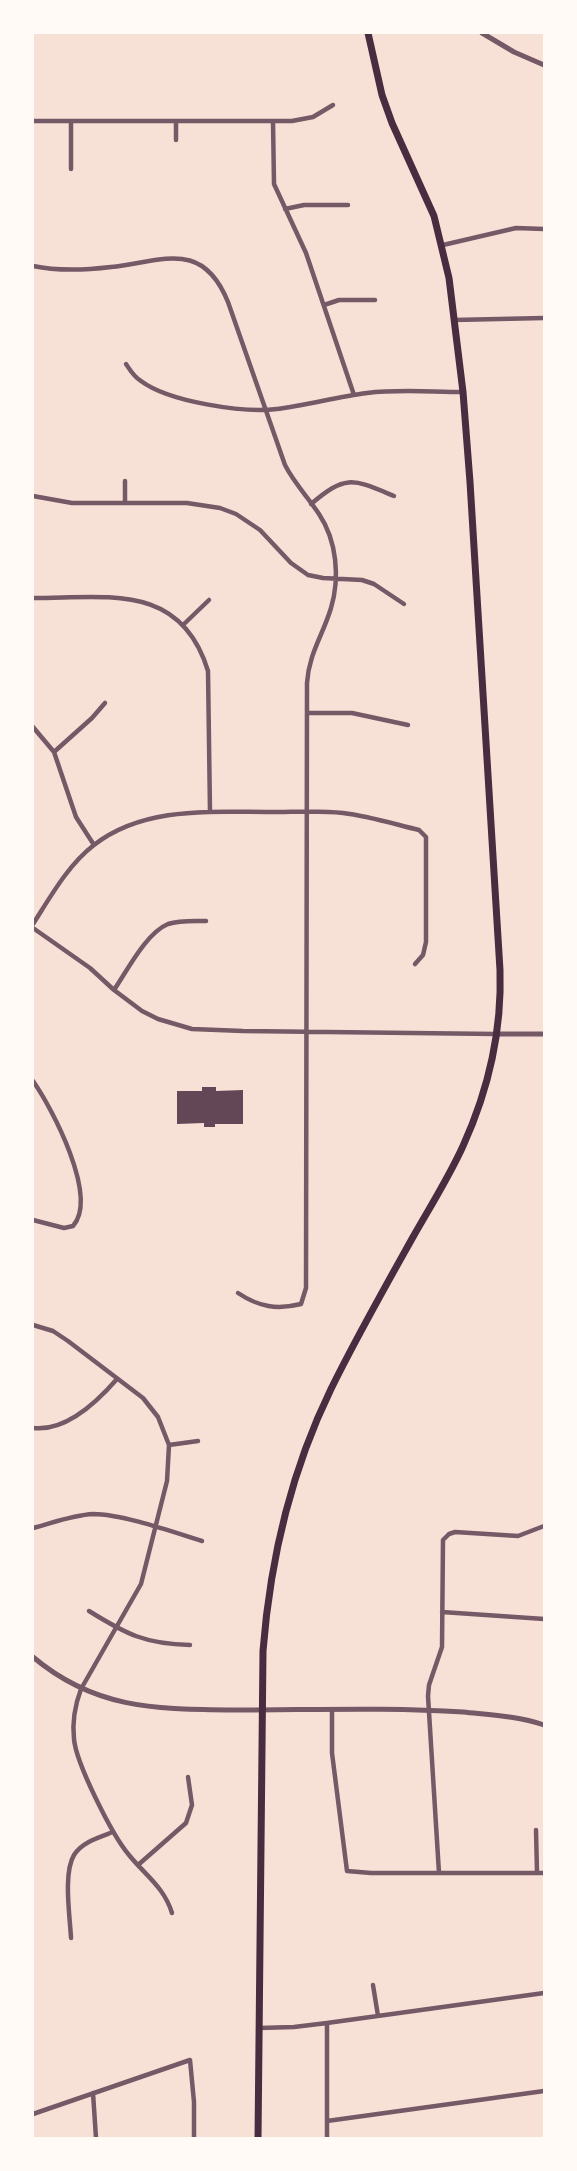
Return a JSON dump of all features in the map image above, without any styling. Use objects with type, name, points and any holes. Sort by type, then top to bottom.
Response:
[{"type":"main road","points":[[258,2138],[263,1651],[270,1589],[285,1515],[307,1445],[331,1389],[463,1146],[483,1094],[496,1034],[500,1000],[478,588],[463,392],[454,320],[443,245],[428,201],[387,109],[377,78],[368,33]]},
{"type":"street","points":[[483,33],[514,52],[544,65]]},
{"type":"street","points":[[33,121],[273,121],[304,119],[325,111],[333,105]]},
{"type":"street","points":[[71,121],[71,170]]},
{"type":"street","points":[[176,121],[176,140]]},
{"type":"street","points":[[273,121],[274,184],[306,253],[354,395]]},
{"type":"street","points":[[285,209],[304,205],[348,205]]},
{"type":"street","points":[[443,245],[516,228],[544,229]]},
{"type":"street","points":[[33,266],[111,267],[168,258],[184,260],[202,267],[215,278],[225,293],[287,470],[323,522],[332,543],[336,579],[328,616],[310,659],[308,672],[306,1288],[301,1304],[285,1307],[269,1307],[251,1301],[238,1293]]},
{"type":"street","points":[[324,305],[339,300],[375,300]]},
{"type":"street","points":[[454,320],[544,318]]},
{"type":"street","points":[[126,364],[141,382],[181,399],[265,409],[380,392],[463,392]]},
{"type":"street","points":[[124,481],[125,503]]},
{"type":"street","points":[[311,504],[335,485],[344,483],[363,484],[394,496]]},
{"type":"street","points":[[33,496],[72,503],[187,503],[220,508],[236,514],[260,530],[298,570],[308,575],[362,580],[374,584],[404,604]]},
{"type":"street","points":[[33,598],[138,600],[162,609],[184,624],[195,638],[208,671],[210,812]]},
{"type":"street","points":[[184,624],[209,600]]},
{"type":"street","points":[[54,752],[92,718],[105,703]]},
{"type":"street","points":[[307,713],[352,713],[408,725]]},
{"type":"street","points":[[33,727],[54,752],[76,817],[94,845]]},
{"type":"street","points":[[415,964],[423,955],[426,942],[426,837],[419,830],[356,816],[210,812],[147,820],[111,834],[94,845],[69,870],[33,926],[90,968],[142,1011],[158,1019],[192,1029],[544,1034]]},
{"type":"street","points":[[114,990],[147,941],[161,928],[182,921],[206,921]]},
{"type":"street","points":[[33,1081],[49,1107],[73,1159],[80,1192],[79,1217],[73,1226],[64,1228],[33,1220]]},
{"type":"street","points":[[33,1325],[53,1331],[117,1378],[149,1405],[165,1430],[169,1446],[167,1481],[141,1584],[81,1689],[74,1715],[75,1748],[113,1832],[129,1855],[161,1888],[172,1913]]},
{"type":"street","points":[[33,1428],[43,1429],[63,1425],[108,1389],[117,1378]]},
{"type":"street","points":[[169,1446],[198,1441]]},
{"type":"street","points":[[33,1528],[91,1514],[107,1516],[202,1541]]},
{"type":"street","points":[[439,1873],[428,1710],[429,1685],[442,1647],[442,1544],[444,1538],[449,1534],[460,1532],[518,1536],[544,1526]]},
{"type":"street","points":[[89,1611],[142,1640],[190,1645]]},
{"type":"street","points":[[442,1612],[544,1618]]},
{"type":"street","points":[[33,1657],[55,1674],[81,1689],[116,1701],[138,1705],[189,1709],[428,1710],[520,1717],[544,1725]]},
{"type":"street","points":[[332,1710],[332,1753],[347,1871],[544,1873]]},
{"type":"street","points":[[138,1865],[186,1823],[192,1805],[188,1776]]},
{"type":"street","points":[[536,1830],[537,1873]]},
{"type":"street","points":[[71,1938],[69,1881],[74,1855],[86,1844],[113,1832]]},
{"type":"street","points":[[373,1985],[378,2016]]},
{"type":"street","points":[[259,2028],[327,2023],[544,1993]]},
{"type":"street","points":[[327,2023],[327,2138]]},
{"type":"street","points":[[33,2114],[190,2060],[194,2138]]},
{"type":"street","points":[[327,2121],[544,2091]]},
{"type":"street","points":[[93,2093],[96,2138]]},
{"type":"building","points":[[202,1087],[216,1087],[216,1091],[243,1090],[243,1124],[215,1124],[215,1127],[204,1127],[204,1123],[177,1124],[177,1091],[202,1091]]}]
